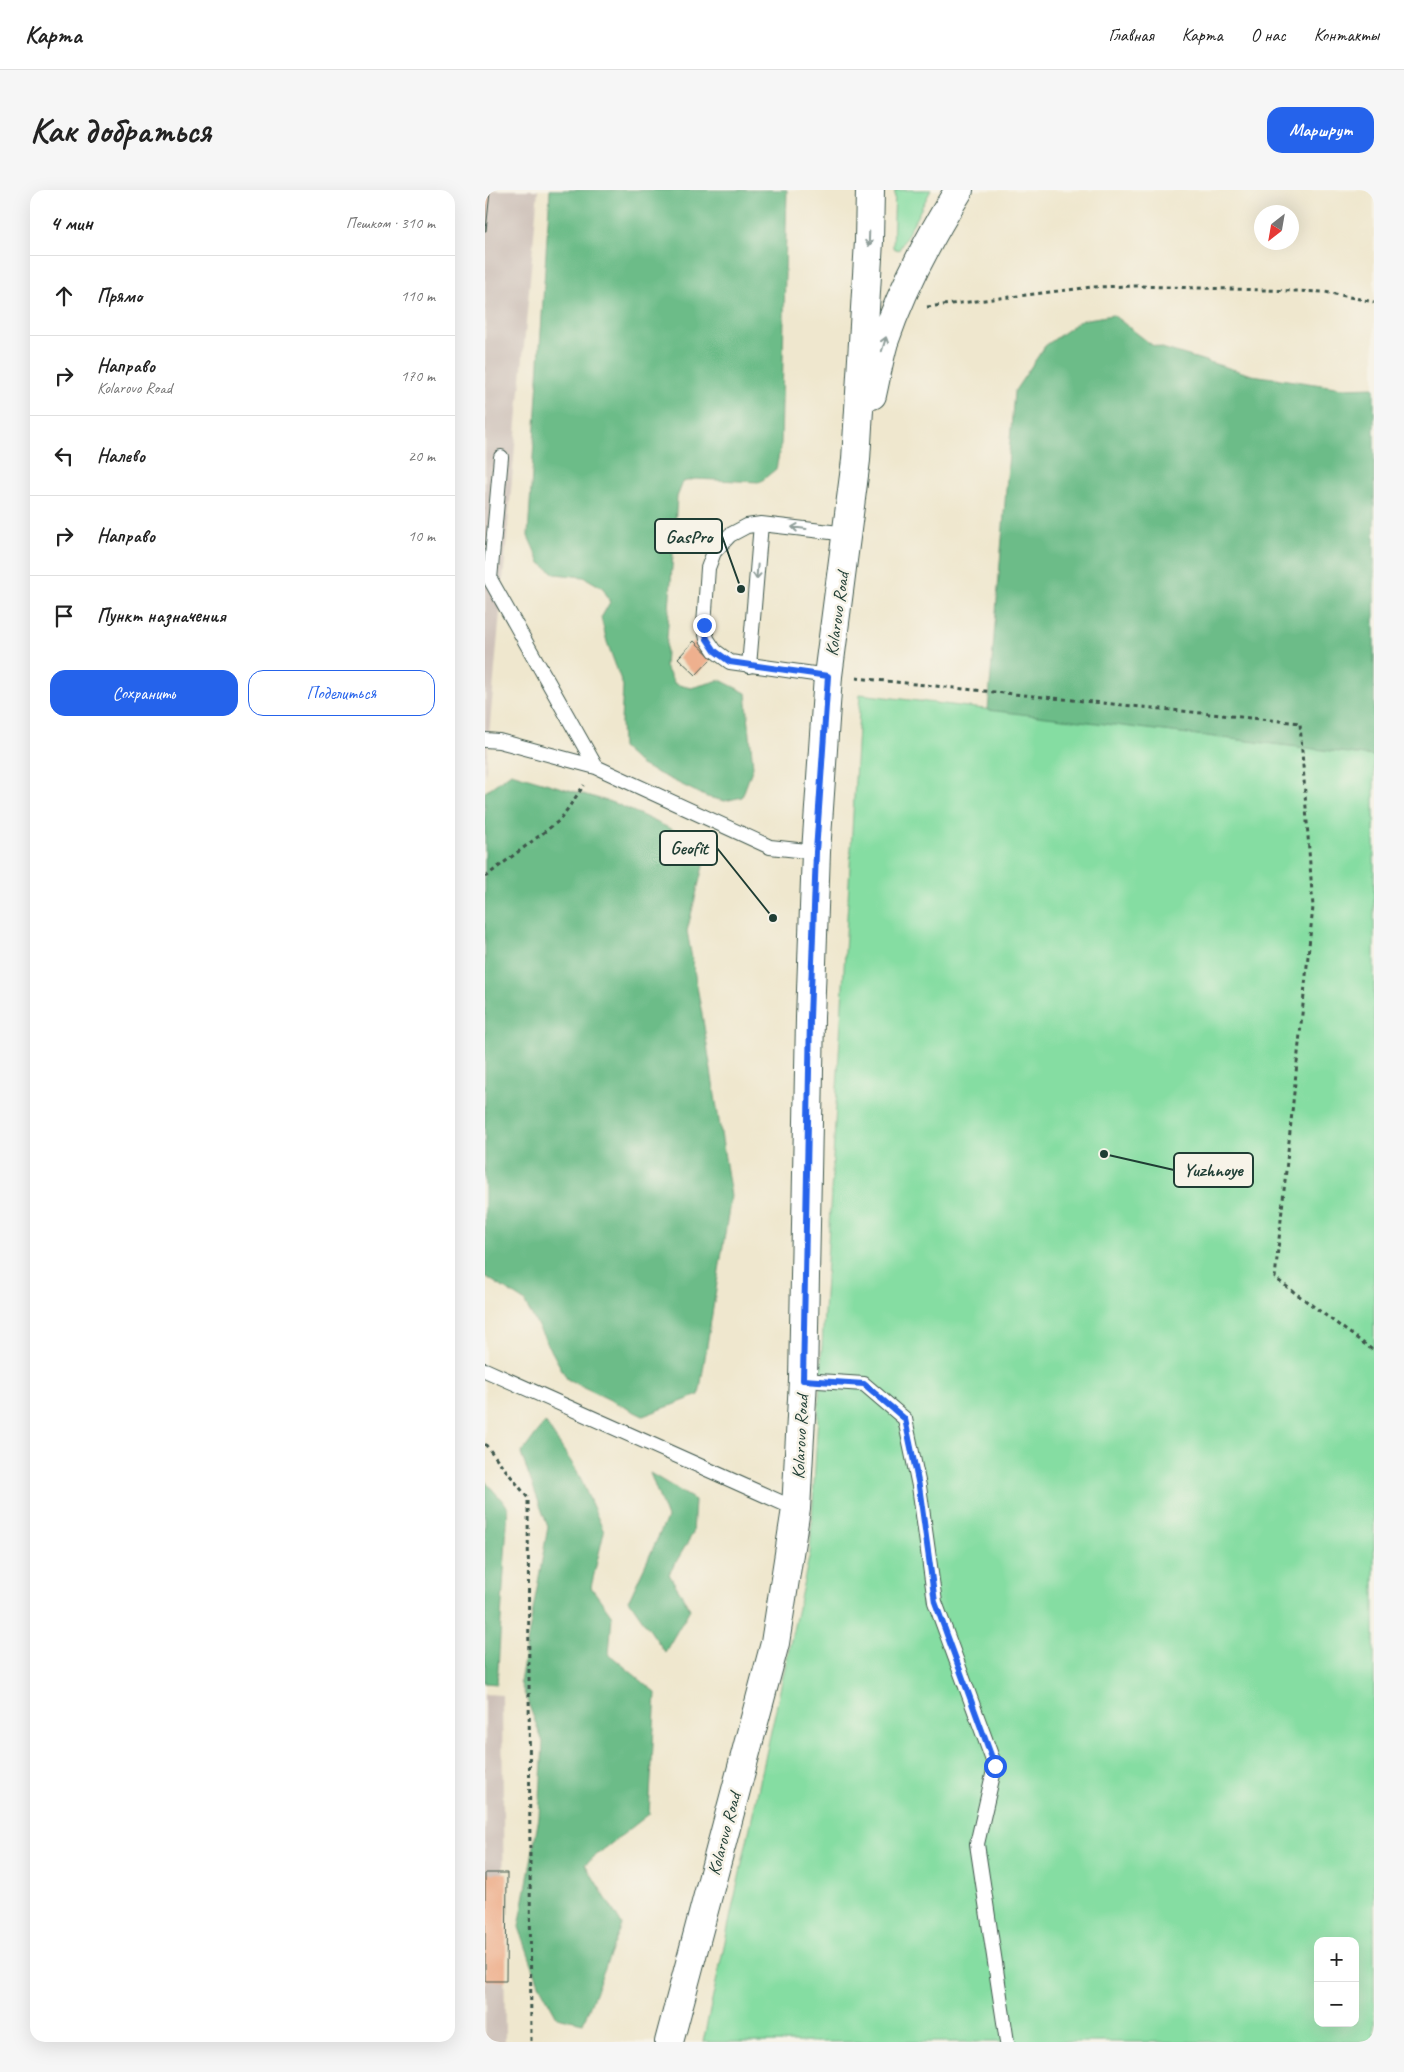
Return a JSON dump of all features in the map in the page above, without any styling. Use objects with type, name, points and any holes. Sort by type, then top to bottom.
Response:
[{"type":"main road","name":"Kolarovo Road","points":[[669,2042],[775,1643],[796,1509],[803,1380],[810,1018],[816,852],[828,676],[848,534],[856,460],[869,241],[870,190]]},
{"type":"main road","name":"Kolarovo Road","points":[[856,460],[884,343],[915,268],[937,225],[959,190]]},
{"type":"lane","points":[[501,457],[490,579],[596,768]]},
{"type":"lane","points":[[828,676],[730,662],[715,651],[707,639],[704,625],[708,568],[714,552],[730,535],[747,526],[761,524],[848,534]]},
{"type":"lane","points":[[749,666],[761,524]]},
{"type":"lane","points":[[485,740],[499,741],[596,768],[770,848],[816,852]]},
{"type":"lane","points":[[485,1370],[796,1509]]},
{"type":"lane","points":[[803,1380],[864,1384],[905,1419],[919,1486],[935,1602],[995,1766],[977,1844],[1007,2042]]},
{"type":"path","points":[[897,311],[1092,287],[1138,286],[1325,292],[1374,302]]},
{"type":"path","points":[[828,676],[1300,723],[1313,907],[1275,1278],[1374,1351]]},
{"type":"path","points":[[485,877],[560,820],[596,768]]},
{"type":"path","points":[[485,1444],[529,1498],[531,2042]]},
{"type":"shaded area","points":[[485,190],[538,190],[485,779]]},
{"type":"shaded area","points":[[485,1694],[502,1695],[505,2042],[485,2042]]},
{"type":"green space","points":[[550,190],[787,190],[781,444],[776,469],[760,482],[695,479],[683,482],[677,497],[665,666],[675,684],[691,688],[720,680],[746,693],[753,767],[742,797],[725,801],[707,797],[641,765],[622,748],[623,686],[607,642],[601,618],[610,602],[603,588],[584,577],[555,574],[540,563],[528,536]]},
{"type":"green space","points":[[895,190],[931,190],[899,250],[893,248]]},
{"type":"green space","points":[[1113,315],[1152,345],[1252,375],[1343,388],[1374,387],[1374,756],[988,710],[1014,392],[1045,346],[1081,320]]},
{"type":"green space","points":[[860,694],[1374,756],[1374,2042],[703,2042],[810,1553]]},
{"type":"green space","points":[[511,773],[617,804],[708,846],[687,931],[731,1196],[699,1395],[643,1416],[567,1379],[524,1301],[485,1276],[485,792]]},
{"type":"green space","points":[[545,1422],[577,1471],[604,1532],[591,1587],[612,1616],[609,1654],[656,1693],[649,1814],[585,1864],[622,1925],[583,2023],[557,2017],[539,1984],[519,1927],[539,1817],[543,1742],[520,1682],[548,1527],[521,1454]]},
{"type":"green space","points":[[650,1473],[695,1500],[693,1533],[669,1574],[690,1609],[665,1652],[629,1600],[667,1518]]},
{"type":"green space","points":[[485,1481],[508,1507],[497,1684],[485,1683]]},
{"type":"building","points":[[485,191],[490,192],[486,231],[485,231]]},
{"type":"building","points":[[694,641],[712,658],[696,675],[678,658]]},
{"type":"building","points":[[485,1873],[507,1873],[506,1981],[485,1981]]},
{"type":"place","name":"GasPro","points":[[741,589]]},
{"type":"place","name":"Geofit","points":[[773,918]]},
{"type":"place","name":"Yuzhnoye","points":[[1104,1154]]},
{"type":"route","points":[[704,625],[707,639],[715,651],[730,662],[828,676],[816,852],[810,1018],[803,1380],[864,1384],[905,1419],[919,1486],[935,1602],[995,1766]]}]
